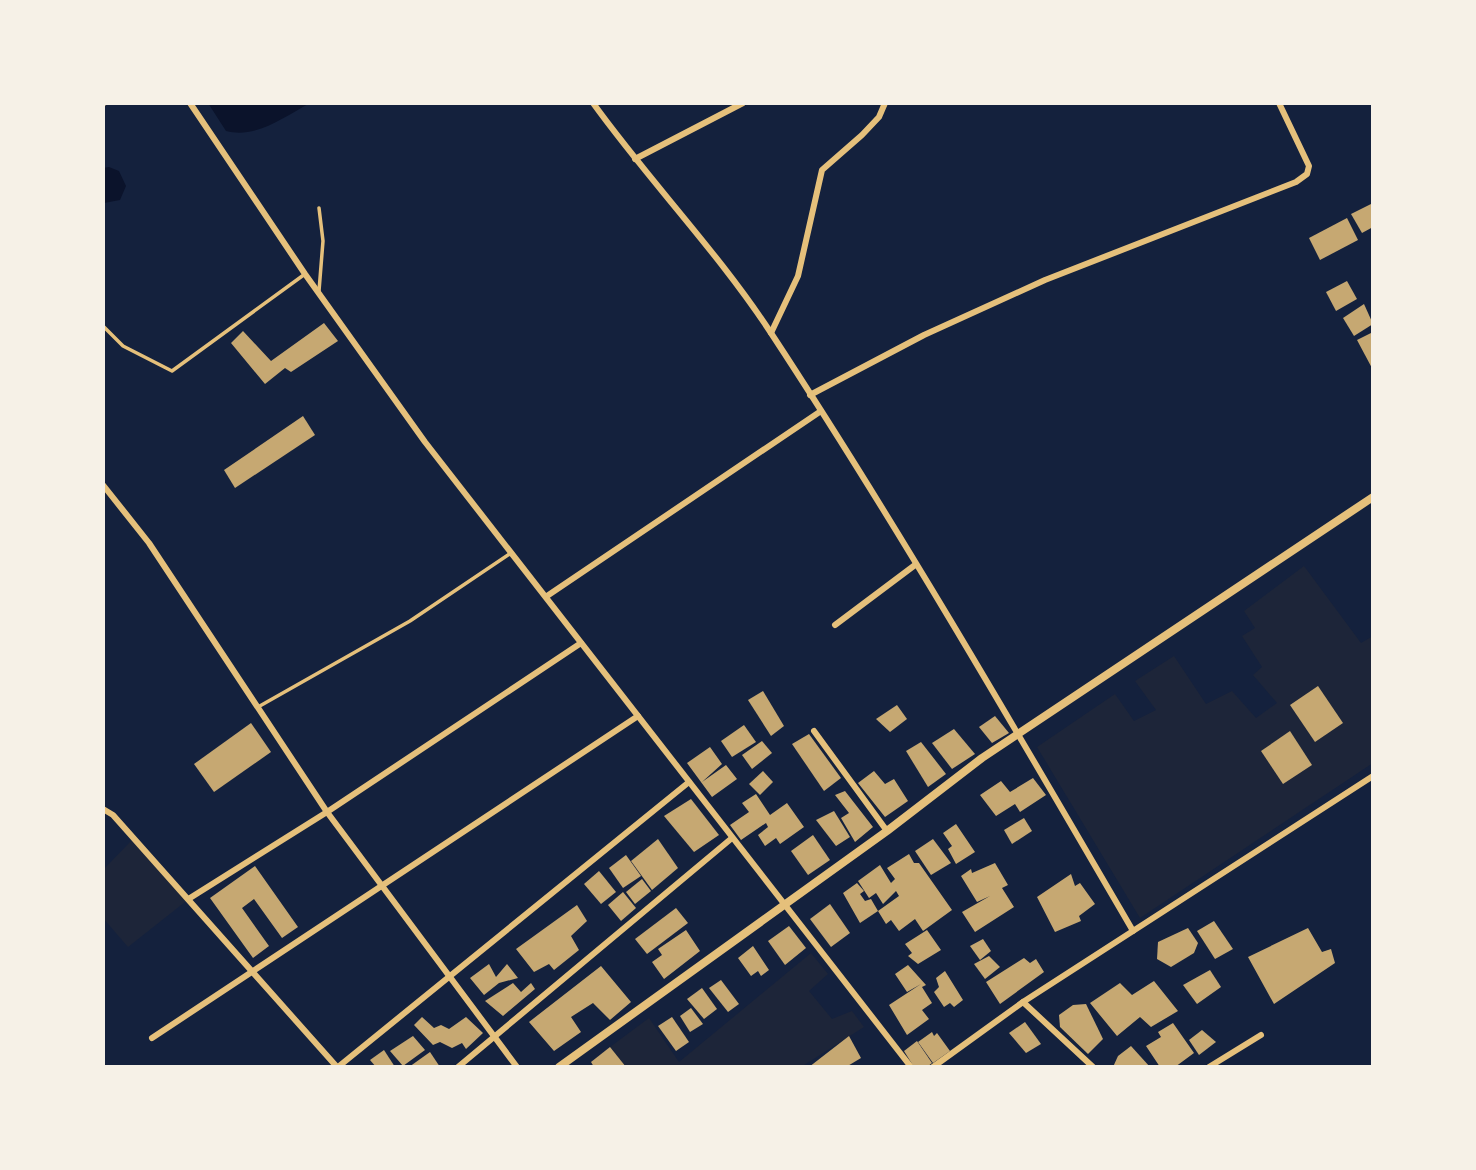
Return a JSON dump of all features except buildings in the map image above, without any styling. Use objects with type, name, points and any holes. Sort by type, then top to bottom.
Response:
[{"type":"street","points":[[190,103],[305,274],[425,442],[911,1067]]},
{"type":"street","points":[[593,103],[729,274],[771,333],[1018,734],[1133,931]]},
{"type":"street","points":[[635,159],[743,103]]},
{"type":"street","points":[[771,333],[798,276],[822,170],[879,117],[885,103]]},
{"type":"street","points":[[810,395],[924,335],[1045,280],[1296,182],[1307,174],[1309,166],[1279,103]]},
{"type":"street","points":[[547,596],[821,411]]},
{"type":"street","points":[[103,485],[149,542],[327,812],[517,1067]]},
{"type":"street","points":[[559,1067],[1018,734],[1373,497]]},
{"type":"street","points":[[835,625],[915,565]]},
{"type":"street","points":[[190,898],[327,812],[581,643]]},
{"type":"street","points":[[152,1038],[252,969],[638,716]]},
{"type":"street","points":[[814,731],[887,831]]},
{"type":"street","points":[[933,1067],[1023,1002],[1373,776]]},
{"type":"street","points":[[103,809],[113,815],[190,898],[338,1067],[689,782]]},
{"type":"street","points":[[458,1067],[732,838]]},
{"type":"street","points":[[1023,1002],[1093,1067]]},
{"type":"street","points":[[1209,1067],[1261,1035]]},
{"type":"lane","points":[[319,208],[323,241],[319,291]]},
{"type":"lane","points":[[103,326],[123,346],[172,372],[305,274]]},
{"type":"lane","points":[[258,707],[410,621],[512,553]]},
{"type":"shaded area","points":[[208,103],[310,103],[270,125],[237,133],[226,131]]},
{"type":"shaded area","points":[[103,168],[119,171],[126,186],[120,200],[104,203]]},
{"type":"shaded area","points":[[1304,566],[1361,643],[1373,636],[1373,763],[1140,918],[1037,747],[1115,694],[1134,721],[1156,710],[1135,681],[1174,656],[1206,704],[1232,691],[1256,718],[1277,703],[1253,675],[1262,667],[1242,636],[1255,628],[1244,611]]},
{"type":"shaded area","points":[[134,838],[190,898],[128,947],[103,918],[103,870]]},
{"type":"shaded area","points":[[811,953],[828,974],[809,991],[832,1019],[852,1011],[864,1027],[801,1067],[626,1067],[610,1047],[649,1018],[679,1062]]}]
